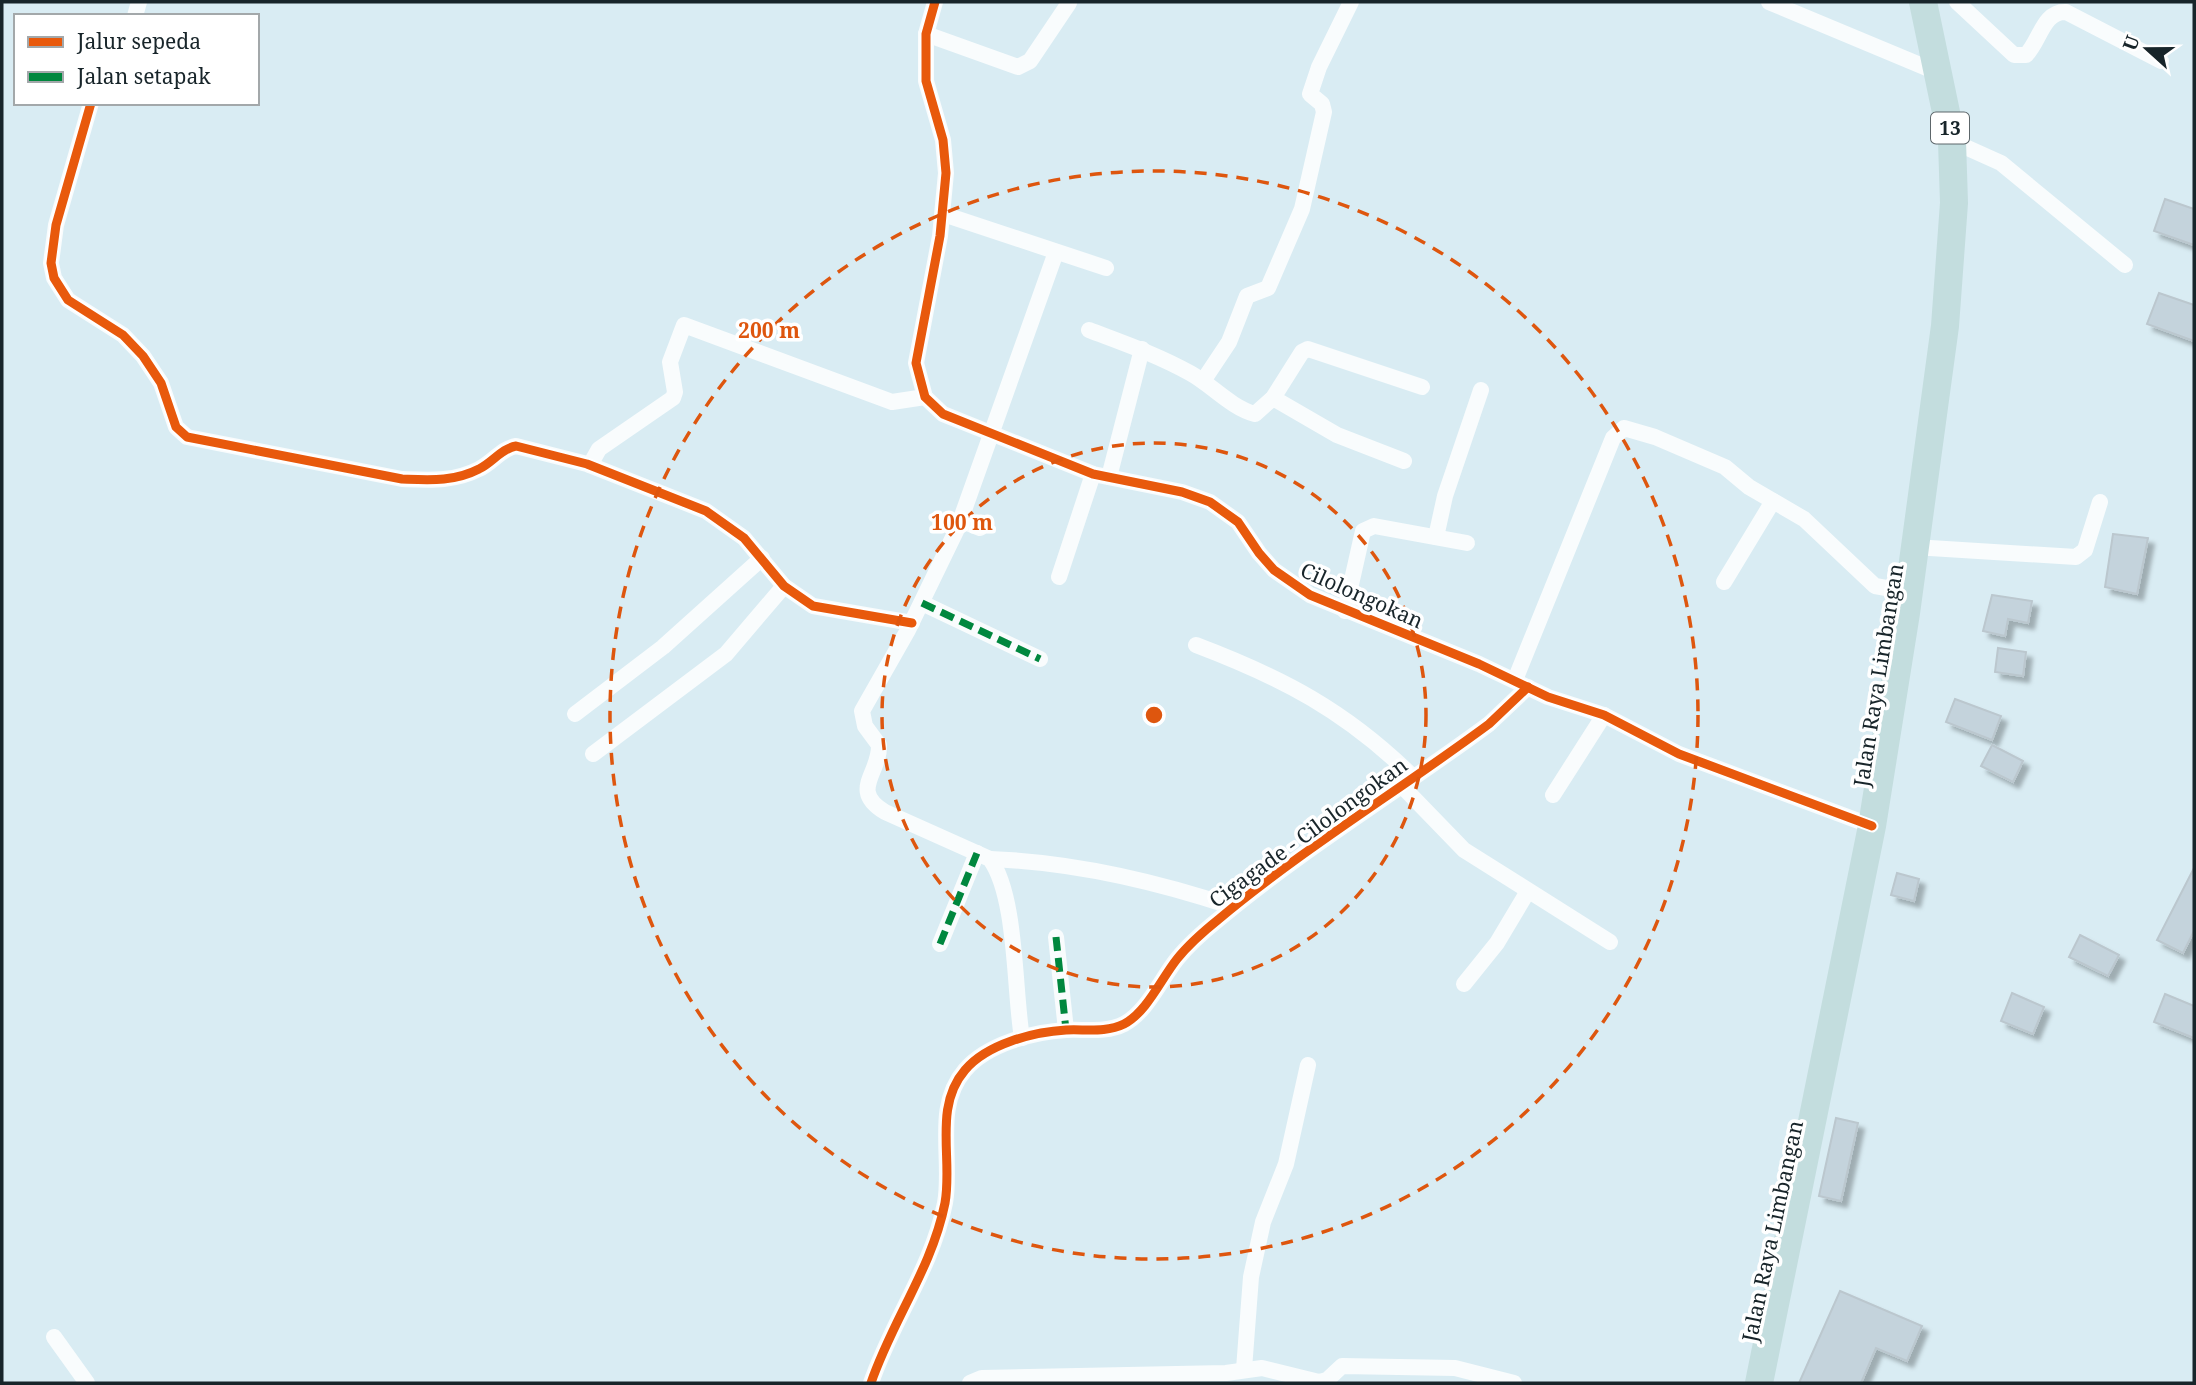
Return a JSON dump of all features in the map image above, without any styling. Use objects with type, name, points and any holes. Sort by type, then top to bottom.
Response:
[{"type":"highway","name":"Jalan Raya Limbangan","points":[[1759,1383],[1872,826],[1909,592],[1945,326],[1954,203],[1952,141],[1923,2]]},
{"type":"street","points":[[588,465],[599,449],[673,398],[671,358],[684,325],[892,402],[925,397],[918,381],[917,345],[943,214],[945,156],[926,81],[926,34],[935,2]]},
{"type":"street","points":[[1203,382],[1231,337],[1247,296],[1268,288],[1302,209],[1324,112],[1322,104],[1310,94],[1319,67],[1351,2]]},
{"type":"street","points":[[1769,2],[1939,73]]},
{"type":"street","points":[[1957,2],[2014,55],[2026,55],[2049,18],[2059,11],[2066,12],[2161,61]]},
{"type":"street","points":[[926,34],[1018,67],[1030,61],[1069,3]]},
{"type":"street","points":[[90,105],[56,225],[51,263],[54,278],[68,300],[124,335],[143,356],[161,383],[181,432],[216,444],[402,479],[458,477],[481,468],[506,449],[516,446],[588,465],[706,511],[744,538],[784,586],[798,598],[830,611],[912,623]]},
{"type":"street","points":[[1952,141],[2001,163],[2125,265]]},
{"type":"street","points":[[943,214],[1106,268]]},
{"type":"street","points":[[1056,252],[960,520],[912,623],[862,711],[865,726],[880,749],[867,794],[885,812],[983,856],[1114,874],[1185,891],[1233,907]]},
{"type":"street","points":[[1089,330],[1142,349],[1255,414],[1273,398],[1302,352],[1308,349],[1422,387]]},
{"type":"street","points":[[1059,577],[1101,476],[1142,349]]},
{"type":"street","points":[[1436,537],[1448,487],[1481,390]]},
{"type":"street","name":"Cilolongokan","points":[[925,397],[943,414],[1101,476],[1182,492],[1210,502],[1238,522],[1259,553],[1289,583],[1345,611],[1604,715],[1679,754],[1872,826]]},
{"type":"street","points":[[1273,398],[1337,435],[1404,461]]},
{"type":"street","points":[[1522,684],[1618,432],[1630,428],[1708,459],[1818,530],[1875,586],[1909,592]]},
{"type":"street","points":[[1724,582],[1773,501]]},
{"type":"street","points":[[1914,547],[2076,557],[2085,550],[2100,502]]},
{"type":"street","points":[[960,520],[980,528]]},
{"type":"street","points":[[1345,611],[1363,531],[1374,526],[1467,542]]},
{"type":"street","points":[[575,714],[663,647],[762,558]]},
{"type":"street","points":[[593,754],[726,654],[784,586]]},
{"type":"street","points":[[922,603],[1040,659]]},
{"type":"street","points":[[1196,645],[1264,671],[1322,703],[1374,740],[1464,850],[1610,942]]},
{"type":"street","name":"Cigagade - Cilolongokan","points":[[871,1383],[913,1293],[940,1223],[948,1168],[948,1104],[956,1086],[973,1062],[993,1049],[1022,1038],[1066,1030],[1109,1029],[1129,1021],[1178,958],[1233,907],[1489,724],[1522,684]]},
{"type":"street","points":[[1553,794],[1604,715]]},
{"type":"street","points":[[940,944],[983,856]]},
{"type":"street","points":[[983,856],[998,869],[1008,913],[1022,1038]]},
{"type":"street","points":[[1464,984],[1497,943],[1528,891]]},
{"type":"street","points":[[1056,937],[1066,1030]]},
{"type":"street","points":[[1244,1369],[1251,1277],[1263,1222],[1286,1164],[1308,1065]]},
{"type":"street","points":[[54,1336],[87,1383]]},
{"type":"street","points":[[970,1383],[982,1378],[1226,1373],[1244,1369],[1269,1369],[1319,1382],[1327,1380],[1342,1366],[1455,1368],[1514,1383]]},
{"type":"building","points":[[2165,199],[2194,209],[2194,245],[2154,231]]},
{"type":"building","points":[[2159,293],[2194,305],[2194,341],[2147,324]]},
{"type":"building","points":[[2113,534],[2148,538],[2137,594],[2105,587]]},
{"type":"building","points":[[1992,595],[2032,601],[2028,623],[2008,619],[2005,636],[1983,631]]},
{"type":"building","points":[[1998,648],[2026,652],[2023,676],[1995,672]]},
{"type":"building","points":[[1955,699],[2001,716],[1992,740],[1946,722]]},
{"type":"building","points":[[1992,745],[2023,761],[2013,782],[1981,766]]},
{"type":"building","points":[[2194,868],[2194,931],[2183,953],[2157,940]]},
{"type":"building","points":[[1897,873],[1919,879],[1914,901],[1891,895]]},
{"type":"building","points":[[2080,935],[2119,955],[2108,976],[2069,957]]},
{"type":"building","points":[[2012,993],[2044,1007],[2033,1034],[2001,1021]]},
{"type":"building","points":[[2165,994],[2194,1006],[2194,1038],[2154,1022]]},
{"type":"building","points":[[1836,1118],[1858,1123],[1841,1201],[1819,1196]]},
{"type":"building","points":[[1840,1291],[1922,1326],[1907,1361],[1876,1348],[1861,1383],[1799,1383]]},
{"type":"marked path","points":[[922,603],[1040,659]]},
{"type":"marked path","points":[[940,944],[977,853]]},
{"type":"marked path","points":[[1056,937],[1066,1030]]},
{"type":"cycle path","points":[[935,2],[926,34],[926,81],[943,140],[946,173],[940,236],[916,363],[925,397],[943,414],[1093,474],[1182,492],[1210,502],[1238,522],[1274,570],[1310,595],[1479,664],[1548,697],[1604,715],[1679,754],[1872,826]]},
{"type":"cycle path","points":[[90,105],[56,225],[51,263],[54,278],[68,300],[123,335],[143,356],[161,383],[176,427],[187,437],[402,479],[460,476],[479,469],[516,446],[587,464],[706,511],[744,538],[784,586],[813,606],[912,623]]},
{"type":"cycle path","points":[[871,1383],[939,1227],[947,1186],[947,1117],[955,1085],[965,1070],[985,1053],[1011,1041],[1053,1031],[1110,1029],[1132,1019],[1147,1003],[1177,959],[1208,928],[1318,844],[1489,724],[1528,687]]}]
